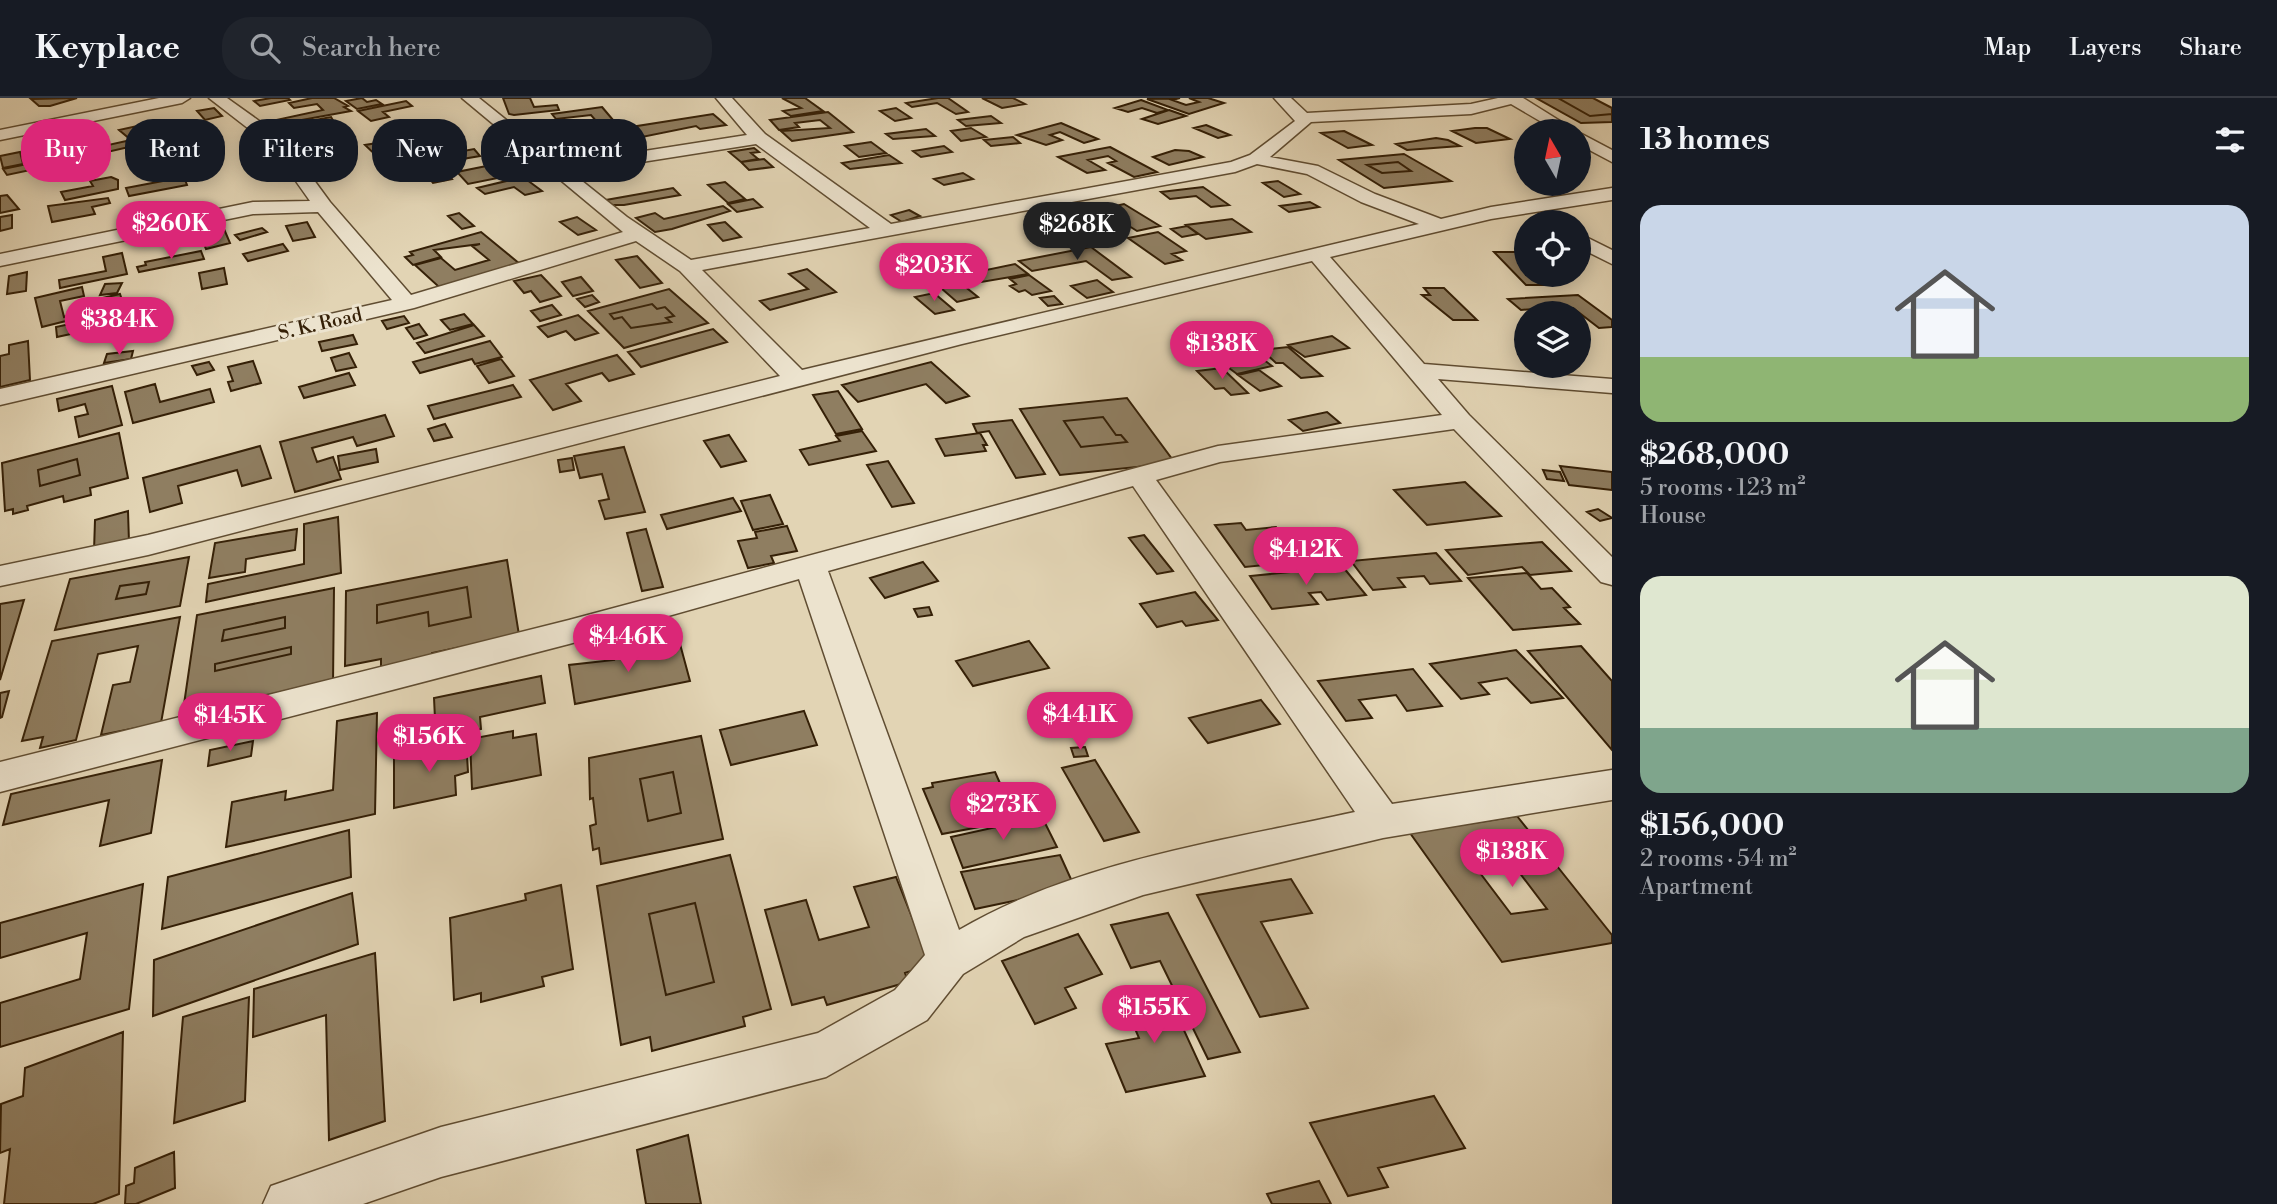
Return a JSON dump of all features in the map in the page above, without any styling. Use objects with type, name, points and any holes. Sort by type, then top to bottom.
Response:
[{"type":"street","points":[[0,135],[182,98]]},
{"type":"street","points":[[217,98],[277,142],[323,206],[406,303]]},
{"type":"street","points":[[470,98],[495,119]]},
{"type":"street","points":[[724,98],[760,138],[889,232]]},
{"type":"street","points":[[1282,98],[1303,118],[1471,109],[1512,98],[1548,119]]},
{"type":"street","points":[[687,267],[1173,181],[1235,167],[1256,159],[1303,123],[1303,118]]},
{"type":"street","points":[[647,156],[760,138]]},
{"type":"street","points":[[1591,145],[1612,157]]},
{"type":"street","points":[[1256,159],[1312,170],[1368,198],[1440,225]]},
{"type":"street","points":[[571,182],[637,234],[687,267],[797,379]]},
{"type":"street","points":[[0,576],[148,545],[958,338],[1440,225],[1521,208],[1612,194]]},
{"type":"street","points":[[0,260],[253,208],[323,206]]},
{"type":"street","points":[[1521,208],[1525,210]]},
{"type":"street","name":"S. K. Road","points":[[0,397],[406,303],[637,234]]},
{"type":"street","points":[[1591,246],[1612,258]]},
{"type":"street","points":[[1317,254],[1414,370],[1612,575]]},
{"type":"street","points":[[1414,370],[1612,386]]},
{"type":"street","points":[[0,777],[569,632],[1218,454],[1460,420]]},
{"type":"street","points":[[1139,475],[1383,822]]},
{"type":"street","points":[[810,565],[948,960]]},
{"type":"street","points":[[289,1204],[441,1152],[826,1054],[911,1004],[948,960],[1009,923],[1086,895],[1143,877],[1383,822],[1612,785]]},
{"type":"building","points":[[77,98],[50,106],[39,106],[31,99]]},
{"type":"building","points":[[271,98],[290,100],[260,106],[254,101]]},
{"type":"building","points":[[312,98],[334,98],[348,106],[344,107],[351,111],[307,119],[281,119],[323,110],[317,104],[294,108],[289,103]]},
{"type":"building","points":[[362,98],[367,102],[376,100],[382,104],[357,109],[346,101]]},
{"type":"building","points":[[503,98],[530,98],[534,107],[557,105],[559,110],[509,114]]},
{"type":"building","points":[[782,98],[805,98],[823,111],[791,116],[783,111],[801,108]]},
{"type":"building","points":[[948,98],[968,112],[956,114],[937,103],[912,107],[906,103]]},
{"type":"building","points":[[982,98],[1013,98],[1025,104],[1002,108]]},
{"type":"building","points":[[1180,98],[1172,100],[1186,105],[1199,102],[1189,98],[1208,98],[1224,103],[1189,114],[1147,99]]},
{"type":"building","points":[[1536,98],[1558,98],[1590,116],[1612,114],[1612,122],[1591,123],[1591,119],[1574,119]]},
{"type":"building","points":[[1558,98],[1593,98],[1612,108],[1612,114],[1590,116]]},
{"type":"building","points":[[1141,100],[1168,110],[1157,113],[1142,108],[1128,112],[1115,108]]},
{"type":"building","points":[[406,101],[412,106],[383,112],[389,117],[371,121],[358,111]]},
{"type":"building","points":[[602,107],[612,119],[594,119],[591,115],[556,119],[552,114]]},
{"type":"building","points":[[214,108],[222,116],[204,119],[197,111]]},
{"type":"building","points":[[896,108],[911,118],[895,121],[880,111]]},
{"type":"building","points":[[1169,110],[1186,116],[1158,124],[1142,119]]},
{"type":"building","points":[[828,112],[853,132],[792,141],[781,131],[830,128],[820,120],[795,123],[799,127],[779,130],[770,120]]},
{"type":"building","points":[[713,114],[726,125],[700,129],[696,126],[647,136],[647,124]]},
{"type":"building","points":[[991,116],[1001,123],[966,126],[958,120]]},
{"type":"building","points":[[1061,123],[1098,139],[1084,143],[1060,132],[1050,135],[1062,140],[1046,145],[1017,135]]},
{"type":"building","points":[[1206,125],[1230,135],[1218,138],[1194,128]]},
{"type":"building","points":[[971,128],[986,137],[961,141],[951,131]]},
{"type":"building","points":[[1487,128],[1510,139],[1476,143],[1452,131]]},
{"type":"building","points":[[926,129],[935,136],[893,139],[886,134]]},
{"type":"building","points":[[1344,131],[1372,145],[1348,148],[1321,133]]},
{"type":"building","points":[[1013,137],[1020,143],[991,146],[984,140]]},
{"type":"building","points":[[1436,138],[1460,146],[1407,150],[1396,144]]},
{"type":"building","points":[[125,141],[125,148],[111,151],[111,144]]},
{"type":"building","points":[[871,142],[886,153],[859,157],[845,146]]},
{"type":"building","points":[[944,146],[952,152],[921,157],[913,151]]},
{"type":"building","points":[[1110,147],[1157,172],[1134,177],[1108,163],[1116,161],[1108,156],[1088,160],[1105,170],[1087,173],[1058,157]]},
{"type":"building","points":[[754,148],[759,152],[751,153],[758,159],[741,162],[729,152]]},
{"type":"building","points":[[474,149],[480,156],[467,158],[467,150]]},
{"type":"building","points":[[1175,150],[1189,151],[1203,157],[1169,165],[1153,157]]},
{"type":"building","points":[[20,152],[21,164],[3,168],[0,156]]},
{"type":"building","points":[[1404,154],[1451,181],[1384,188],[1339,160]],"holes":[[[1398,162],[1411,171],[1382,173],[1367,165]]]},
{"type":"building","points":[[889,155],[901,163],[850,169],[842,163]]},
{"type":"building","points":[[764,159],[773,167],[749,170],[741,162]]},
{"type":"building","points":[[1398,162],[1411,171],[1382,173],[1367,165]]},
{"type":"building","points":[[21,165],[21,172],[7,175],[3,169]]},
{"type":"building","points":[[481,167],[481,181],[468,184],[467,170]]},
{"type":"building","points":[[963,173],[973,179],[944,185],[934,179]]},
{"type":"building","points":[[111,177],[118,180],[118,189],[65,200],[61,192],[93,186],[91,182],[111,182]]},
{"type":"building","points":[[1278,181],[1300,194],[1284,197],[1263,183]]},
{"type":"building","points":[[158,182],[186,182],[187,185],[129,196],[126,188]]},
{"type":"building","points":[[502,182],[530,182],[542,191],[525,195],[514,187],[485,194],[477,188]]},
{"type":"building","points":[[725,182],[745,199],[728,203],[708,185]]},
{"type":"building","points":[[1203,187],[1229,205],[1211,207],[1196,196],[1170,199],[1161,192]]},
{"type":"building","points":[[673,188],[680,195],[624,205],[610,205],[606,200]]},
{"type":"building","points":[[7,195],[19,209],[0,213],[0,196]]},
{"type":"building","points":[[108,198],[110,203],[92,207],[95,214],[52,222],[48,206]]},
{"type":"building","points":[[753,199],[762,207],[737,212],[728,204]]},
{"type":"building","points":[[1310,202],[1319,207],[1289,212],[1280,206]]},
{"type":"building","points":[[1124,204],[1160,226],[1137,231],[1102,209]]},
{"type":"building","points":[[723,206],[730,211],[655,232],[636,218],[655,213],[664,219]]},
{"type":"building","points":[[909,210],[920,216],[902,222],[891,215]]},
{"type":"building","points":[[459,213],[474,226],[462,229],[448,216]]},
{"type":"building","points":[[12,215],[12,228],[0,231],[0,217]]},
{"type":"building","points":[[577,217],[596,230],[578,235],[560,222]]},
{"type":"building","points":[[1232,219],[1251,232],[1206,239],[1186,225]]},
{"type":"building","points":[[307,222],[315,237],[293,241],[286,226]]},
{"type":"building","points":[[725,222],[741,237],[723,241],[708,225]]},
{"type":"building","points":[[1187,226],[1198,234],[1182,237],[1171,229]]},
{"type":"building","points":[[262,228],[267,232],[240,240],[235,235]]},
{"type":"building","points":[[224,229],[230,243],[206,249],[200,234]]},
{"type":"building","points":[[481,232],[520,264],[439,287],[415,265],[441,258],[455,270],[489,260],[472,246],[480,244],[434,250],[441,257],[413,265],[405,257],[413,255],[410,252]]},
{"type":"building","points":[[1158,232],[1186,251],[1172,254],[1182,260],[1165,264],[1128,238]]},
{"type":"building","points":[[283,244],[288,251],[248,261],[243,254]]},
{"type":"building","points":[[1091,247],[1131,277],[1112,280],[1086,261],[1032,271],[1019,261]]},
{"type":"building","points":[[201,251],[204,259],[139,272],[137,267],[146,265],[145,262]]},
{"type":"building","points":[[1494,252],[1514,252],[1514,273]]},
{"type":"building","points":[[122,253],[127,274],[60,288],[59,280],[106,271],[103,257]]},
{"type":"building","points":[[637,256],[662,283],[640,288],[616,260]]},
{"type":"building","points":[[1015,264],[1028,274],[963,285],[978,297],[957,302],[933,281]]},
{"type":"building","points":[[224,268],[227,284],[202,289],[199,273]]},
{"type":"building","points":[[807,269],[836,292],[770,310],[760,301],[808,289],[789,274]]},
{"type":"building","points":[[27,272],[26,291],[7,294],[9,276]]},
{"type":"building","points":[[541,275],[561,296],[540,302],[531,291],[524,293],[514,281]]},
{"type":"building","points":[[1029,275],[1051,291],[1032,295],[1025,290],[1019,292],[1010,286],[1016,284],[1010,279]]},
{"type":"building","points":[[581,277],[593,291],[573,296],[562,282]]},
{"type":"building","points":[[1097,280],[1113,292],[1087,298],[1071,286]]},
{"type":"building","points":[[122,283],[117,293],[100,295],[105,284]]},
{"type":"building","points":[[82,287],[84,296],[60,301],[64,317],[69,316],[70,320],[42,327],[35,298]]},
{"type":"building","points":[[1424,288],[1444,288],[1477,320],[1453,320],[1422,295],[1430,295]]},
{"type":"building","points":[[669,289],[708,323],[624,348],[588,311]],"holes":[[[652,304],[657,309],[665,307],[674,316],[666,318],[671,322],[631,328],[622,317],[614,319],[610,314]]]},
{"type":"building","points":[[934,293],[954,310],[935,314],[915,297]]},
{"type":"building","points":[[120,294],[125,309],[74,320],[71,311],[96,305],[94,300]]},
{"type":"building","points":[[592,295],[599,302],[585,307],[577,299]]},
{"type":"building","points":[[1578,295],[1586,301],[1514,301],[1514,304],[1508,299]]},
{"type":"building","points":[[1054,296],[1062,304],[1048,306],[1040,298]]},
{"type":"building","points":[[652,304],[657,309],[665,307],[674,316],[666,318],[671,322],[631,328],[622,317],[614,319],[610,314]]},
{"type":"building","points":[[552,305],[561,315],[540,321],[531,311]]},
{"type":"building","points":[[1591,305],[1612,320],[1612,327],[1599,328],[1591,322]]},
{"type":"building","points":[[464,314],[473,324],[450,330],[441,320]]},
{"type":"building","points":[[578,315],[598,333],[575,340],[566,331],[548,337],[538,327]]},
{"type":"building","points":[[404,316],[409,323],[387,329],[382,321]]},
{"type":"building","points":[[102,317],[103,327],[57,337],[56,327]]},
{"type":"building","points":[[419,324],[427,335],[414,339],[406,328]]},
{"type":"building","points":[[474,325],[484,336],[425,353],[417,343]]},
{"type":"building","points":[[713,329],[727,342],[641,367],[628,352]]},
{"type":"building","points":[[353,335],[357,344],[322,351],[319,342]]},
{"type":"building","points":[[1332,336],[1349,348],[1305,357],[1288,345]]},
{"type":"building","points":[[28,341],[30,380],[0,387],[0,356],[9,354],[9,345]]},
{"type":"building","points":[[490,341],[502,357],[475,364],[472,359],[420,373],[413,362]]},
{"type":"building","points":[[1288,347],[1322,376],[1301,378],[1283,363],[1276,363],[1262,350]]},
{"type":"building","points":[[133,351],[131,359],[104,363],[107,354]]},
{"type":"building","points":[[349,353],[356,367],[336,371],[331,358]]},
{"type":"building","points":[[1256,354],[1272,366],[1237,374],[1221,362]]},
{"type":"building","points":[[617,355],[634,374],[609,381],[602,373],[566,384],[581,401],[553,410],[530,380]]},
{"type":"building","points":[[501,359],[514,376],[489,383],[477,366]]},
{"type":"building","points":[[253,361],[261,383],[231,391],[228,382],[233,381],[228,367]]},
{"type":"building","points":[[209,362],[214,370],[197,375],[192,366]]},
{"type":"building","points":[[931,362],[969,396],[946,403],[926,384],[858,402],[842,385]]},
{"type":"building","points":[[1222,368],[1248,393],[1231,395],[1224,388],[1215,389],[1197,371]]},
{"type":"building","points":[[1259,370],[1281,386],[1260,391],[1238,375]]},
{"type":"building","points":[[349,373],[355,385],[304,398],[299,387]]},
{"type":"building","points":[[155,384],[160,402],[210,389],[214,402],[133,423],[125,392]]},
{"type":"building","points":[[513,385],[521,397],[434,419],[428,406]]},
{"type":"building","points":[[112,386],[122,425],[79,437],[75,417],[88,414],[85,404],[59,411],[57,399]]},
{"type":"building","points":[[838,391],[862,429],[836,434],[813,395]]},
{"type":"building","points":[[1127,398],[1175,463],[1060,475],[1020,409]],"holes":[[[1103,417],[1116,435],[1121,435],[1127,442],[1081,447],[1064,421]]]},
{"type":"building","points":[[1327,412],[1340,423],[1303,431],[1289,420]]},
{"type":"building","points":[[385,415],[394,436],[357,446],[353,437],[312,448],[317,462],[333,457],[341,479],[295,492],[280,442]]},
{"type":"building","points":[[1103,417],[1116,435],[1121,435],[1127,442],[1081,447],[1064,421]]},
{"type":"building","points":[[1012,420],[1045,474],[1016,478],[989,431],[977,433],[973,424]]},
{"type":"building","points":[[445,424],[452,437],[434,441],[428,429]]},
{"type":"building","points":[[862,431],[876,451],[809,465],[800,450],[840,441],[836,436]]},
{"type":"building","points":[[119,433],[128,478],[90,488],[91,495],[64,502],[63,496],[27,506],[28,510],[13,514],[13,509],[5,511],[2,463]],"holes":[[[77,459],[80,475],[40,486],[38,470]]]},
{"type":"building","points":[[980,433],[987,445],[983,445],[986,451],[945,456],[936,439]]},
{"type":"building","points":[[729,435],[746,461],[721,467],[704,441]]},
{"type":"building","points":[[260,446],[271,478],[242,486],[237,470],[178,486],[182,503],[150,512],[143,478]]},
{"type":"building","points":[[624,447],[645,512],[605,519],[599,501],[609,499],[602,474],[580,478],[574,456]]},
{"type":"building","points":[[376,449],[378,462],[340,470],[338,456]]},
{"type":"building","points":[[572,458],[574,470],[560,472],[558,460]]},
{"type":"building","points":[[77,459],[80,475],[40,486],[38,470]]},
{"type":"building","points":[[888,461],[914,503],[892,507],[867,465]]},
{"type":"building","points":[[1560,466],[1612,472],[1612,490],[1569,485]]},
{"type":"building","points":[[1543,470],[1560,472],[1564,481],[1547,479]]},
{"type":"building","points":[[1465,482],[1501,516],[1427,525],[1394,490]]},
{"type":"building","points":[[770,495],[783,524],[753,530],[741,501]]},
{"type":"building","points":[[733,498],[741,511],[667,529],[661,515]]},
{"type":"building","points":[[1598,509],[1612,518],[1600,521],[1587,512]]},
{"type":"building","points":[[128,511],[129,542],[94,551],[95,520]]},
{"type":"building","points":[[338,517],[341,573],[206,602],[208,584],[304,564],[304,524]]},
{"type":"building","points":[[1241,523],[1246,530],[1276,527],[1302,561],[1245,567],[1215,525]]},
{"type":"building","points":[[787,526],[797,551],[771,556],[774,563],[748,568],[738,541],[757,538],[755,532]]},
{"type":"building","points":[[297,529],[295,550],[246,559],[245,572],[209,578],[215,543]]},
{"type":"building","points":[[646,529],[663,587],[642,591],[627,533]]},
{"type":"building","points":[[1144,535],[1173,571],[1157,574],[1129,538]]},
{"type":"building","points":[[1542,542],[1571,571],[1530,575],[1522,567],[1468,575],[1446,550]]},
{"type":"building","points":[[1436,553],[1461,581],[1430,584],[1424,576],[1398,578],[1405,587],[1373,590],[1351,561]]},
{"type":"building","points":[[189,557],[180,606],[55,630],[70,579]],"holes":[[[149,582],[146,594],[116,599],[120,586]]]},
{"type":"building","points":[[507,560],[519,635],[432,653],[432,660],[381,670],[381,659],[345,666],[346,591]],"holes":[[[467,587],[471,617],[429,626],[428,612],[377,623],[377,605]]]},
{"type":"building","points":[[923,562],[938,581],[885,598],[870,578]]},
{"type":"building","points":[[1343,567],[1366,595],[1327,600],[1321,592],[1309,593],[1318,604],[1272,609],[1250,576]]},
{"type":"building","points":[[1527,573],[1541,589],[1552,588],[1570,607],[1564,608],[1580,624],[1513,630],[1468,578]]},
{"type":"building","points":[[149,582],[146,594],[116,599],[120,586]]},
{"type":"building","points":[[467,587],[471,617],[429,626],[428,612],[377,623],[377,605]]},
{"type":"building","points":[[334,588],[333,685],[182,718],[197,615]],"holes":[[[285,617],[285,628],[222,641],[224,630]],[[291,647],[291,654],[215,671],[215,664]]]},
{"type":"building","points":[[1195,592],[1218,620],[1186,626],[1182,621],[1157,627],[1140,604]]},
{"type":"building","points":[[24,600],[0,680],[0,604]]},
{"type":"building","points":[[929,607],[932,615],[918,617],[914,609]]},
{"type":"building","points":[[180,617],[161,723],[101,735],[113,685],[130,682],[138,646],[98,654],[76,740],[40,748],[43,737],[22,741],[52,641]]},
{"type":"building","points":[[285,617],[285,628],[222,641],[224,630]]},
{"type":"building","points":[[1029,641],[1049,668],[973,686],[956,661]]},
{"type":"building","points":[[680,644],[690,681],[575,704],[569,665],[614,660],[612,652],[637,648],[638,655]]},
{"type":"building","points":[[1581,646],[1612,681],[1612,750],[1528,651]]},
{"type":"building","points":[[291,647],[291,654],[215,671],[215,664]]},
{"type":"building","points":[[1516,650],[1563,698],[1531,703],[1507,678],[1479,683],[1489,694],[1461,699],[1430,664]]},
{"type":"building","points":[[1413,669],[1442,706],[1407,711],[1396,695],[1359,700],[1372,718],[1346,721],[1318,681]]},
{"type":"building","points":[[541,676],[545,703],[480,717],[481,729],[436,739],[434,698]]},
{"type":"building","points":[[9,691],[2,717],[0,718],[0,693]]},
{"type":"building","points":[[1261,700],[1280,724],[1208,743],[1189,718]]},
{"type":"building","points":[[804,711],[817,745],[731,765],[720,730]]},
{"type":"building","points":[[377,713],[375,814],[226,847],[232,802],[286,791],[285,800],[333,790],[337,721]]},
{"type":"building","points":[[513,731],[513,738],[536,734],[541,775],[472,789],[470,739]]},
{"type":"building","points":[[701,736],[723,839],[601,864],[599,848],[593,850],[590,826],[596,824],[593,798],[590,799],[589,758]],"holes":[[[673,772],[681,813],[648,821],[640,779]]]},
{"type":"building","points":[[466,740],[468,772],[455,776],[456,795],[394,808],[394,756]]},
{"type":"building","points":[[253,741],[251,756],[208,766],[210,750]]},
{"type":"building","points":[[1085,747],[1088,756],[1074,757],[1071,748]]},
{"type":"building","points":[[162,760],[151,833],[100,846],[109,800],[3,825],[11,794]]},
{"type":"building","points":[[1095,760],[1139,832],[1104,841],[1062,768]]},
{"type":"building","points":[[673,772],[681,813],[648,821],[640,779]]},
{"type":"building","points":[[995,772],[1007,799],[982,803],[990,825],[942,834],[923,789],[933,787],[932,783]]},
{"type":"building","points":[[1517,816],[1612,935],[1612,943],[1502,962],[1410,833]],"holes":[[[1506,855],[1547,909],[1511,914],[1471,861]]]},
{"type":"building","points":[[1042,817],[1057,847],[963,868],[951,837]]},
{"type":"building","points":[[349,830],[351,877],[162,929],[168,877]]},
{"type":"building","points":[[730,855],[771,1009],[743,1017],[745,1026],[652,1051],[650,1037],[621,1045],[597,886]],"holes":[[[695,903],[714,982],[666,995],[649,914]]]},
{"type":"building","points":[[1060,855],[1075,888],[975,909],[961,872]]},
{"type":"building","points":[[896,877],[931,965],[905,973],[908,982],[827,1005],[824,997],[792,1005],[765,910],[806,900],[819,940],[869,927],[854,887]]},
{"type":"building","points":[[1291,879],[1312,913],[1261,922],[1308,1008],[1260,1017],[1197,895]]},
{"type":"building","points":[[143,884],[129,1009],[0,1047],[0,1003],[80,979],[87,933],[0,958],[0,923]]},
{"type":"building","points":[[561,885],[573,969],[542,977],[544,986],[481,1002],[481,993],[454,1000],[450,918],[526,900],[525,894]]},
{"type":"building","points":[[352,893],[358,944],[153,1016],[154,960]]},
{"type":"building","points":[[695,903],[714,982],[666,995],[649,914]]},
{"type":"building","points":[[1168,913],[1240,1052],[1208,1059],[1160,961],[1131,968],[1111,925]]},
{"type":"building","points":[[1078,934],[1102,974],[1065,988],[1076,1008],[1035,1024],[1002,961]]},
{"type":"building","points":[[375,953],[385,1121],[329,1140],[326,1015],[253,1037],[254,989]]},
{"type":"building","points":[[1165,989],[1205,1076],[1126,1092],[1106,1044],[1139,1038],[1122,998]]},
{"type":"building","points":[[249,997],[245,1101],[174,1123],[183,1017]]},
{"type":"building","points":[[123,1032],[119,1194],[93,1204],[4,1204],[10,1149],[0,1153],[1,1104],[23,1096],[25,1068]]},
{"type":"building","points":[[1434,1096],[1465,1148],[1378,1168],[1388,1187],[1348,1196],[1310,1123]]},
{"type":"building","points":[[688,1135],[701,1204],[646,1204],[637,1150]]},
{"type":"building","points":[[174,1152],[175,1188],[136,1204],[125,1204],[126,1186],[134,1183],[135,1168]]},
{"type":"building","points":[[1319,1181],[1331,1204],[1272,1204],[1267,1194]]}]
